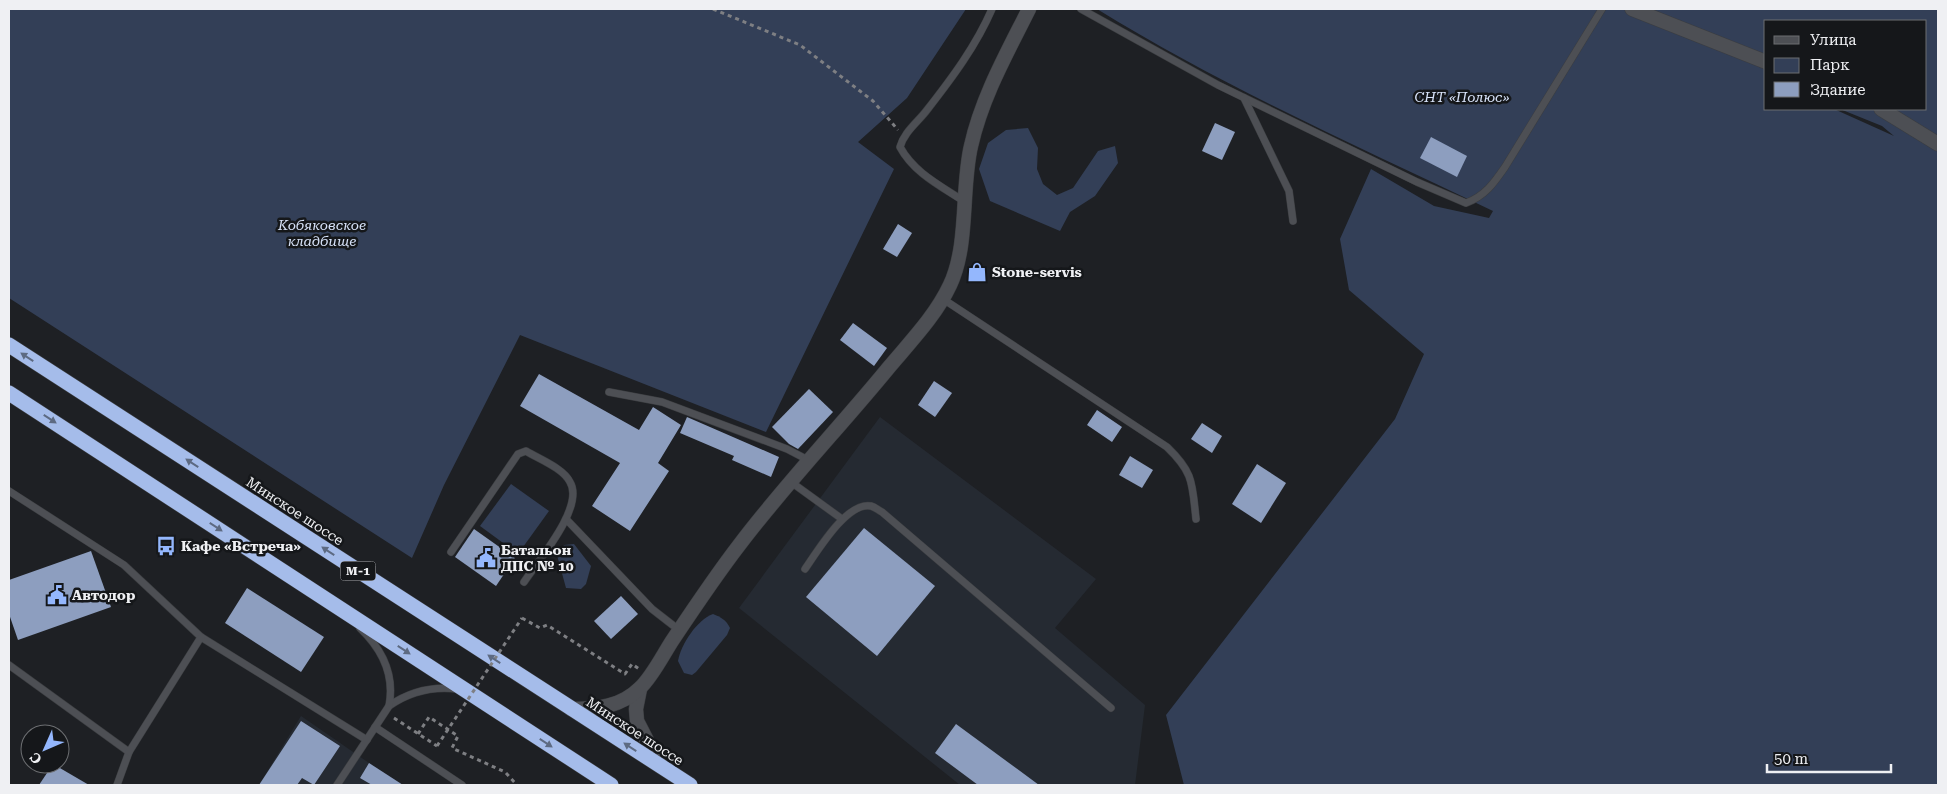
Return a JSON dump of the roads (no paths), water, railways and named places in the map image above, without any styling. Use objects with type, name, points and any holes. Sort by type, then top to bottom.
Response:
[{"type":"highway","name":"Минское шоссе","points":[[9,345],[690,785]]},
{"type":"highway","points":[[9,393],[611,785]]},
{"type":"highway","points":[[666,770],[696,785]]},
{"type":"street","points":[[571,709],[594,709],[613,705],[625,700],[640,689],[679,630],[742,542],[900,354],[943,299],[952,281],[956,264],[966,202],[970,147],[981,111],[1029,9]]},
{"type":"street","points":[[1632,9],[1764,61]]},
{"type":"street","points":[[1883,110],[1938,144]]},
{"type":"street","points":[[640,689],[636,710],[637,721],[666,770]]},
{"type":"lane","points":[[966,202],[920,172],[906,159],[900,147],[903,136],[927,111],[966,57],[992,9]]},
{"type":"lane","points":[[1081,9],[1244,97],[1417,182],[1466,203],[1478,198],[1490,188],[1505,167],[1602,9]]},
{"type":"lane","points":[[1244,97],[1289,192],[1293,221]]},
{"type":"lane","points":[[943,299],[1168,447],[1188,469],[1192,480],[1196,519]]},
{"type":"lane","points":[[609,392],[662,402],[787,449],[810,461]]},
{"type":"lane","points":[[451,552],[518,454],[526,451],[570,480],[573,486],[573,504],[566,519],[524,582]]},
{"type":"lane","points":[[791,482],[842,519]]},
{"type":"lane","points":[[9,492],[124,565],[201,637],[367,740]]},
{"type":"lane","points":[[805,569],[842,519],[857,508],[870,506],[882,512],[1111,708]]},
{"type":"lane","points":[[566,519],[652,609],[679,630]]},
{"type":"lane","points":[[333,604],[362,630],[384,658],[392,686],[387,709],[337,785]]},
{"type":"lane","points":[[117,785],[129,752],[201,637]]},
{"type":"lane","points":[[9,665],[129,752]]},
{"type":"lane","points":[[387,709],[407,695],[421,691],[444,688],[466,691]]},
{"type":"lane","points":[[375,728],[462,785]]},
{"type":"place","name":"Stone-servis","points":[[977,272]]},
{"type":"place","name":"Кафе «Встреча»","points":[[166,546]]},
{"type":"place","name":"Батальон ДПС № 10","points":[[486,558]]},
{"type":"place","name":"Автодор","points":[[57,595]]},
{"type":"park label","name":"СНТ «Полюс»","points":[[1462,97]]},
{"type":"park label","name":"Кобяковское кладбище","points":[[322,234]]}]
